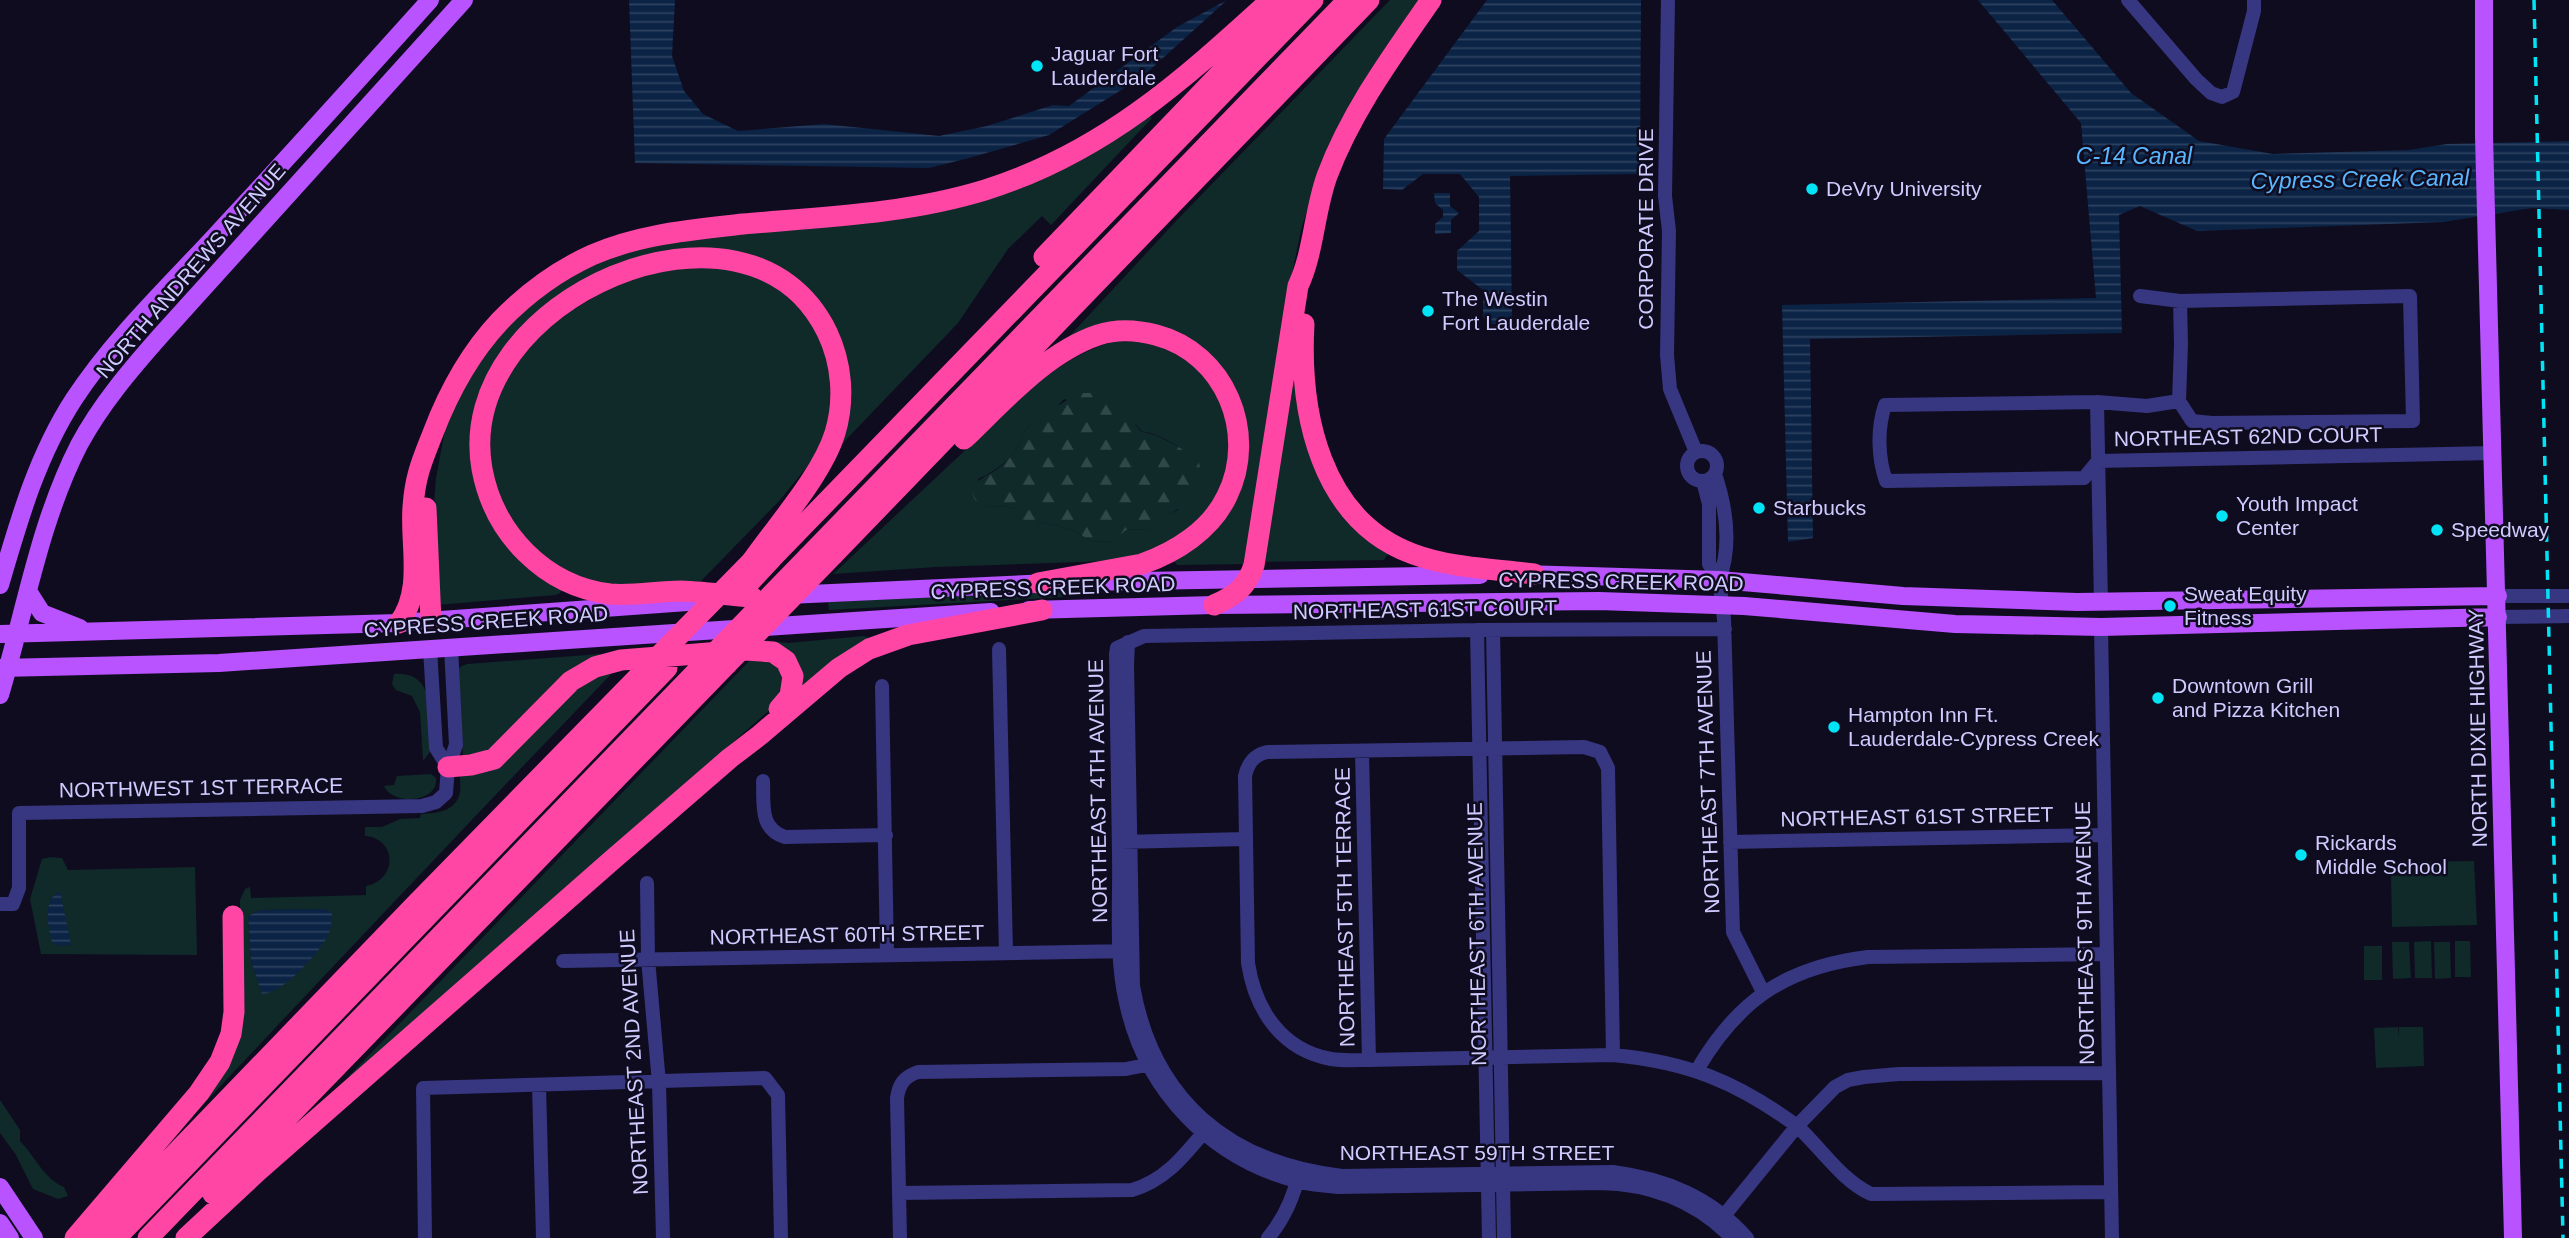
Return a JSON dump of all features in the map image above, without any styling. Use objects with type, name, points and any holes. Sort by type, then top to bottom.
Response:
[{"type":"highway","points":[[399,623],[412,598],[414,493],[420,462],[439,414],[456,381],[488,335],[528,295],[577,262],[650,236],[905,208],[967,195],[1012,180],[1071,155],[1135,116],[1181,80],[1271,0]]},
{"type":"highway","points":[[116,1238],[1291,0]]},
{"type":"highway","points":[[761,560],[1313,0]]},
{"type":"highway","points":[[148,1238],[1348,0]]},
{"type":"highway","points":[[170,1238],[1369,0]]},
{"type":"highway","points":[[1431,0],[1378,78],[1345,136],[1322,190],[1306,270],[1303,355],[1308,410],[1321,459],[1346,503],[1373,532],[1413,554],[1448,562],[1534,574]]},
{"type":"highway","points":[[752,597],[680,591],[622,594],[593,590],[567,581],[543,568],[517,544],[501,521],[490,497],[481,463],[480,440],[482,416],[489,390],[508,356],[527,334],[549,315],[600,283],[630,271],[677,260],[707,257],[748,264],[772,274],[802,296],[823,325],[834,349],[841,387],[838,422],[820,465],[761,560]]},
{"type":"highway","points":[[1214,605],[1239,592],[1249,579],[1256,555],[1298,286],[1306,270]]},
{"type":"highway","points":[[881,506],[949,453],[1028,380],[1073,346],[1110,332],[1134,331],[1171,340],[1194,353],[1220,381],[1232,404],[1238,426],[1236,472],[1227,498],[1218,512],[1186,543],[1157,559],[1038,583]]},
{"type":"highway","points":[[433,433],[426,508],[440,621]]},
{"type":"highway","points":[[186,1238],[259,1170],[730,758],[839,668],[869,649],[915,633],[1042,610]]},
{"type":"highway","points":[[447,767],[494,759],[571,681],[604,664],[621,660],[746,650],[767,650],[778,654],[792,671],[794,682],[790,696],[730,758]]},
{"type":"highway","points":[[94,1238],[417,902],[657,669]]},
{"type":"highway","points":[[75,1238],[199,1093],[220,1062],[231,1034],[234,1012],[233,916]]},
{"type":"main road","name":"NORTH ANDREWS AVENUE","points":[[0,584],[19,518],[40,460],[74,399],[108,350],[248,201],[430,0]]},
{"type":"main road","name":"NORTH ANDREWS AVENUE","points":[[0,695],[8,634],[28,591],[66,473],[86,435],[121,382],[464,0]]},
{"type":"main road","name":"NORTH DIXIE HIGHWAY","points":[[2484,0],[2484,136],[2513,1238]]},
{"type":"main road","name":"CYPRESS CREEK ROAD","points":[[8,634],[440,621],[752,597],[1038,583],[1534,574],[1719,580],[1903,596],[2101,603],[2498,596]]},
{"type":"main road","points":[[28,591],[42,613],[89,632]]},
{"type":"main road","name":"CYPRESS CREEK ROAD","points":[[4,668],[219,663],[879,618],[1214,605],[1589,601],[1723,605],[1877,619],[2101,627],[2272,622],[2498,622]]},
{"type":"main road","points":[[2101,627],[2106,616],[2140,602]]},
{"type":"main road","points":[[2047,626],[2093,613],[2101,603]]},
{"type":"main road","points":[[440,621],[451,648]]},
{"type":"main road","points":[[430,649],[440,621]]},
{"type":"main road","points":[[0,1187],[34,1238]]},
{"type":"main road","points":[[0,1223],[10,1238]]},
{"type":"street","name":"CORPORATE DRIVE","points":[[1668,0],[1665,195],[1669,232],[1667,355],[1670,389],[1696,452]]},
{"type":"street","points":[[2128,0],[2196,79],[2211,93],[2221,97],[2233,92],[2254,5]]},
{"type":"street","points":[[2140,296],[2180,301],[2410,296],[2413,421],[2192,421],[2179,401],[2180,301]]},
{"type":"street","points":[[2101,603],[2097,402],[2147,405],[2179,401]]},
{"type":"street","name":"NORTHEAST 62ND COURT","points":[[2097,402],[1885,405],[1880,419],[1881,466],[1886,481],[2084,478],[2098,461],[2493,453]]},
{"type":"street","points":[[1709,477],[1694,479],[1688,472],[1689,458],[1696,452],[1713,456],[1717,465],[1709,477],[1709,564],[1719,580],[1723,605]]},
{"type":"street","points":[[2498,596],[2569,596]]},
{"type":"street","name":"NORTHEAST 7TH AVENUE","points":[[1723,605],[1733,932],[1763,992]]},
{"type":"street","points":[[2498,622],[2569,616]]},
{"type":"street","name":"NORTHEAST 9TH AVENUE","points":[[2101,627],[2112,1238]]},
{"type":"street","name":"NORTHEAST 61ST COURT","points":[[1128,642],[1144,636],[1724,629]]},
{"type":"street","name":"NORTHEAST 6TH AVENUE","points":[[1477,630],[1487,750],[1493,1057],[1488,1179],[1489,1238]]},
{"type":"street","name":"NORTHEAST 6TH AVENUE","points":[[1487,750],[1493,630]]},
{"type":"street","name":"NORTHEAST 4TH AVENUE","points":[[1128,642],[1124,842],[1125,1001],[1152,1064],[1174,1103],[1206,1129]]},
{"type":"street","name":"NORTHWEST 1ST TERRACE","points":[[6,904],[19,888],[19,813],[422,806],[436,802],[444,796],[447,789],[447,767],[456,745],[451,648]]},
{"type":"street","points":[[430,649],[436,748],[447,767]]},
{"type":"street","points":[[999,649],[1006,953]]},
{"type":"street","points":[[882,686],[887,835],[887,954]]},
{"type":"street","points":[[1613,1055],[1608,768],[1600,752],[1584,747],[1267,752],[1252,760],[1245,776],[1248,963],[1257,1001],[1278,1031],[1298,1046],[1331,1059],[1613,1055],[1640,1057],[1697,1070],[1762,1101],[1819,1146],[1848,1180],[1871,1194],[2112,1192]]},
{"type":"street","name":"NORTHEAST 5TH TERRACE","points":[[1362,752],[1369,1060]]},
{"type":"street","points":[[764,781],[764,818],[771,831],[785,837],[887,835]]},
{"type":"street","name":"NORTHEAST 61ST STREET","points":[[1730,842],[2104,835]]},
{"type":"street","points":[[1124,842],[1245,839]]},
{"type":"street","name":"NORTHEAST 2ND AVENUE","points":[[647,883],[648,959],[659,1083],[663,1238]]},
{"type":"street","name":"NORTHEAST 60TH STREET","points":[[563,961],[1126,951]]},
{"type":"street","points":[[1697,1070],[1726,1026],[1763,992],[1813,968],[1868,957],[2106,954]]},
{"type":"street","name":"NORTHEAST 6TH AVENUE","points":[[1493,1057],[1504,1179],[1504,1238]]},
{"type":"street","points":[[900,1238],[897,1098],[902,1082],[908,1076],[918,1072],[1126,1069],[1152,1064]]},
{"type":"street","points":[[1721,1219],[1797,1126],[1835,1087],[1847,1080],[1899,1074],[2109,1073]]},
{"type":"street","points":[[425,1238],[423,1088],[765,1079],[778,1095],[781,1238]]},
{"type":"street","points":[[540,1085],[543,1238]]},
{"type":"street","points":[[899,1193],[1132,1190],[1163,1177],[1206,1129]]},
{"type":"street","name":"NORTHEAST 59TH STREET","points":[[1206,1129],[1238,1158],[1338,1187],[1613,1172],[1634,1175],[1693,1194],[1747,1238]]},
{"type":"street","points":[[1268,1238],[1277,1227],[1298,1176]]},
{"type":"street","name":"NORTHEAST 59TH STREET","points":[[1721,1219],[1732,1238]]},
{"type":"green space","points":[[1390,0],[1422,0],[1321,169],[1302,226],[1286,302],[1246,564],[1177,565],[1171,557],[1201,537],[1244,430],[1185,342],[1065,341],[1177,220]]},
{"type":"green space","points":[[1149,115],[1152,118],[1051,225],[1042,216],[1008,249],[958,323],[839,447],[846,375],[789,278],[764,262],[737,255],[643,261],[497,363],[479,483],[563,585],[560,593],[437,605],[434,504],[446,425],[456,400],[484,352],[526,306],[582,268],[647,245],[908,215]]},
{"type":"green space","points":[[709,263],[770,280],[814,323],[830,364],[831,391],[824,437],[815,457],[780,500],[699,583],[625,586],[594,582],[554,568],[527,547],[490,481],[491,399],[540,330],[626,278]]},
{"type":"green space","points":[[1125,338],[1147,338],[1204,370],[1232,427],[1225,486],[1185,537],[1130,558],[1108,561],[936,567],[833,574],[1036,384],[1078,356]],"holes":[[[1064,399],[1134,422],[1141,431],[1164,438],[1197,459],[1178,510],[1168,514],[1152,529],[1125,530],[1113,541],[1092,542],[1074,530],[1042,522],[1037,528],[1026,528],[1018,517],[1018,509],[1004,506],[984,507],[978,479],[1007,460],[1018,446],[1025,429],[1053,411]]]},
{"type":"green space","points":[[1295,340],[1305,427],[1390,550],[1384,560],[1262,562]]},
{"type":"green space","points":[[1082,393],[1110,394],[1128,403],[1134,408],[1134,422],[1140,431],[1163,439],[1198,459],[1203,480],[1189,500],[1168,514],[1164,521],[1152,529],[1126,530],[1113,541],[1092,542],[1074,530],[1042,522],[1037,528],[1014,531],[1012,525],[1018,517],[1018,509],[1004,506],[984,507],[975,500],[971,491],[979,480],[1010,457],[1018,447],[1025,429]]},
{"type":"green space","points":[[1111,591],[1082,596],[829,610],[828,602],[989,594]]},
{"type":"green space","points":[[864,636],[870,638],[804,689],[768,641],[788,643]]},
{"type":"green space","points":[[600,654],[601,657],[493,751],[463,758],[458,673],[460,667],[467,664]]},
{"type":"green space","points":[[764,656],[786,674],[780,701],[353,1080],[349,1076],[753,657]]},
{"type":"green space","points":[[617,668],[188,1121],[215,1080],[240,923],[240,900],[245,889],[250,887],[251,898],[366,895],[366,886],[384,876],[390,860],[383,844],[376,838],[365,836],[365,827],[382,827],[400,819],[420,818],[421,814],[439,812],[450,807],[458,799],[461,774],[579,684]],"holes":[[[323,909],[331,912],[262,993],[251,961],[248,916],[260,910]]]},
{"type":"green space","points":[[394,674],[413,677],[421,683],[426,692],[430,752],[423,761],[420,712],[412,696],[396,690],[392,684]]},
{"type":"green space","points":[[431,774],[436,778],[435,786],[423,797],[396,797],[384,786],[394,785],[397,776]]},
{"type":"green space","points":[[62,858],[68,870],[195,867],[197,955],[41,954],[30,899],[42,859]]},
{"type":"green space","points":[[2474,861],[2477,925],[2392,927],[2391,876],[2407,875],[2407,862]]},
{"type":"green space","points":[[2431,941],[2432,978],[2415,978],[2414,942]]},
{"type":"green space","points":[[2455,941],[2470,941],[2471,977],[2455,977]]},
{"type":"green space","points":[[2392,942],[2409,942],[2411,978],[2393,979]]},
{"type":"green space","points":[[2434,942],[2450,942],[2451,978],[2435,979]]},
{"type":"green space","points":[[2364,946],[2382,946],[2382,980],[2364,980]]},
{"type":"green space","points":[[2398,1027],[2399,1038],[2399,1027],[2423,1027],[2424,1066],[2376,1068],[2374,1028]]},
{"type":"green space","points":[[0,1100],[20,1130],[20,1141],[50,1178],[64,1187],[68,1196],[58,1199],[33,1189],[16,1155],[0,1133]]},
{"type":"water","points":[[629,0],[675,0],[672,56],[684,91],[703,114],[738,131],[824,124],[939,136],[987,126],[1053,105],[1069,106],[1177,27],[1227,0],[1142,77],[1049,135],[929,168],[635,163]]},
{"type":"water","points":[[1487,0],[1641,0],[1640,174],[1510,176],[1512,317],[1506,324],[1490,324],[1483,317],[1483,290],[1457,270],[1457,251],[1479,231],[1479,197],[1460,174],[1423,174],[1402,190],[1383,189],[1384,139]]},
{"type":"water","name":"C-14 Canal","points":[[1978,0],[2052,0],[2131,93],[2199,141],[2273,154],[2409,150],[2447,144],[2569,141],[2569,210],[2532,208],[2443,222],[2197,231],[2140,206],[2119,215],[2122,333],[1810,339],[1813,538],[1788,542],[1782,305],[2096,298],[2081,123]]},
{"type":"water","points":[[1434,193],[1450,193],[1450,206],[1459,213],[1451,220],[1451,233],[1435,234],[1435,224],[1443,217],[1443,210],[1435,203]]},
{"type":"water","points":[[60,891],[71,945],[59,946],[52,942],[50,935],[49,907],[54,895]]},
{"type":"water","points":[[323,909],[332,912],[332,919],[329,933],[321,946],[289,981],[262,994],[251,961],[248,916],[260,910]]},
{"type":"railway","points":[[2534,0],[2563,1238]]},
{"type":"place","name":"Jaguar Fort Lauderdale","points":[[1037,66]]},
{"type":"place","name":"DeVry University","points":[[1812,189]]},
{"type":"place","name":"The Westin Fort Lauderdale","points":[[1428,311]]},
{"type":"place","name":"Starbucks","points":[[1759,508]]},
{"type":"place","name":"Youth Impact Center","points":[[2222,516]]},
{"type":"place","name":"Speedway","points":[[2437,530]]},
{"type":"place","name":"Sweat Equity Fitness","points":[[2170,606]]},
{"type":"place","name":"Downtown Grill and Pizza Kitchen","points":[[2158,698]]},
{"type":"place","name":"Hampton Inn Ft. Lauderdale-Cypress Creek","points":[[1834,727]]},
{"type":"place","name":"Rickards Middle School","points":[[2301,855]]},
{"type":"water label","name":"Cypress Creek Canal","points":[[2360,179]]}]
